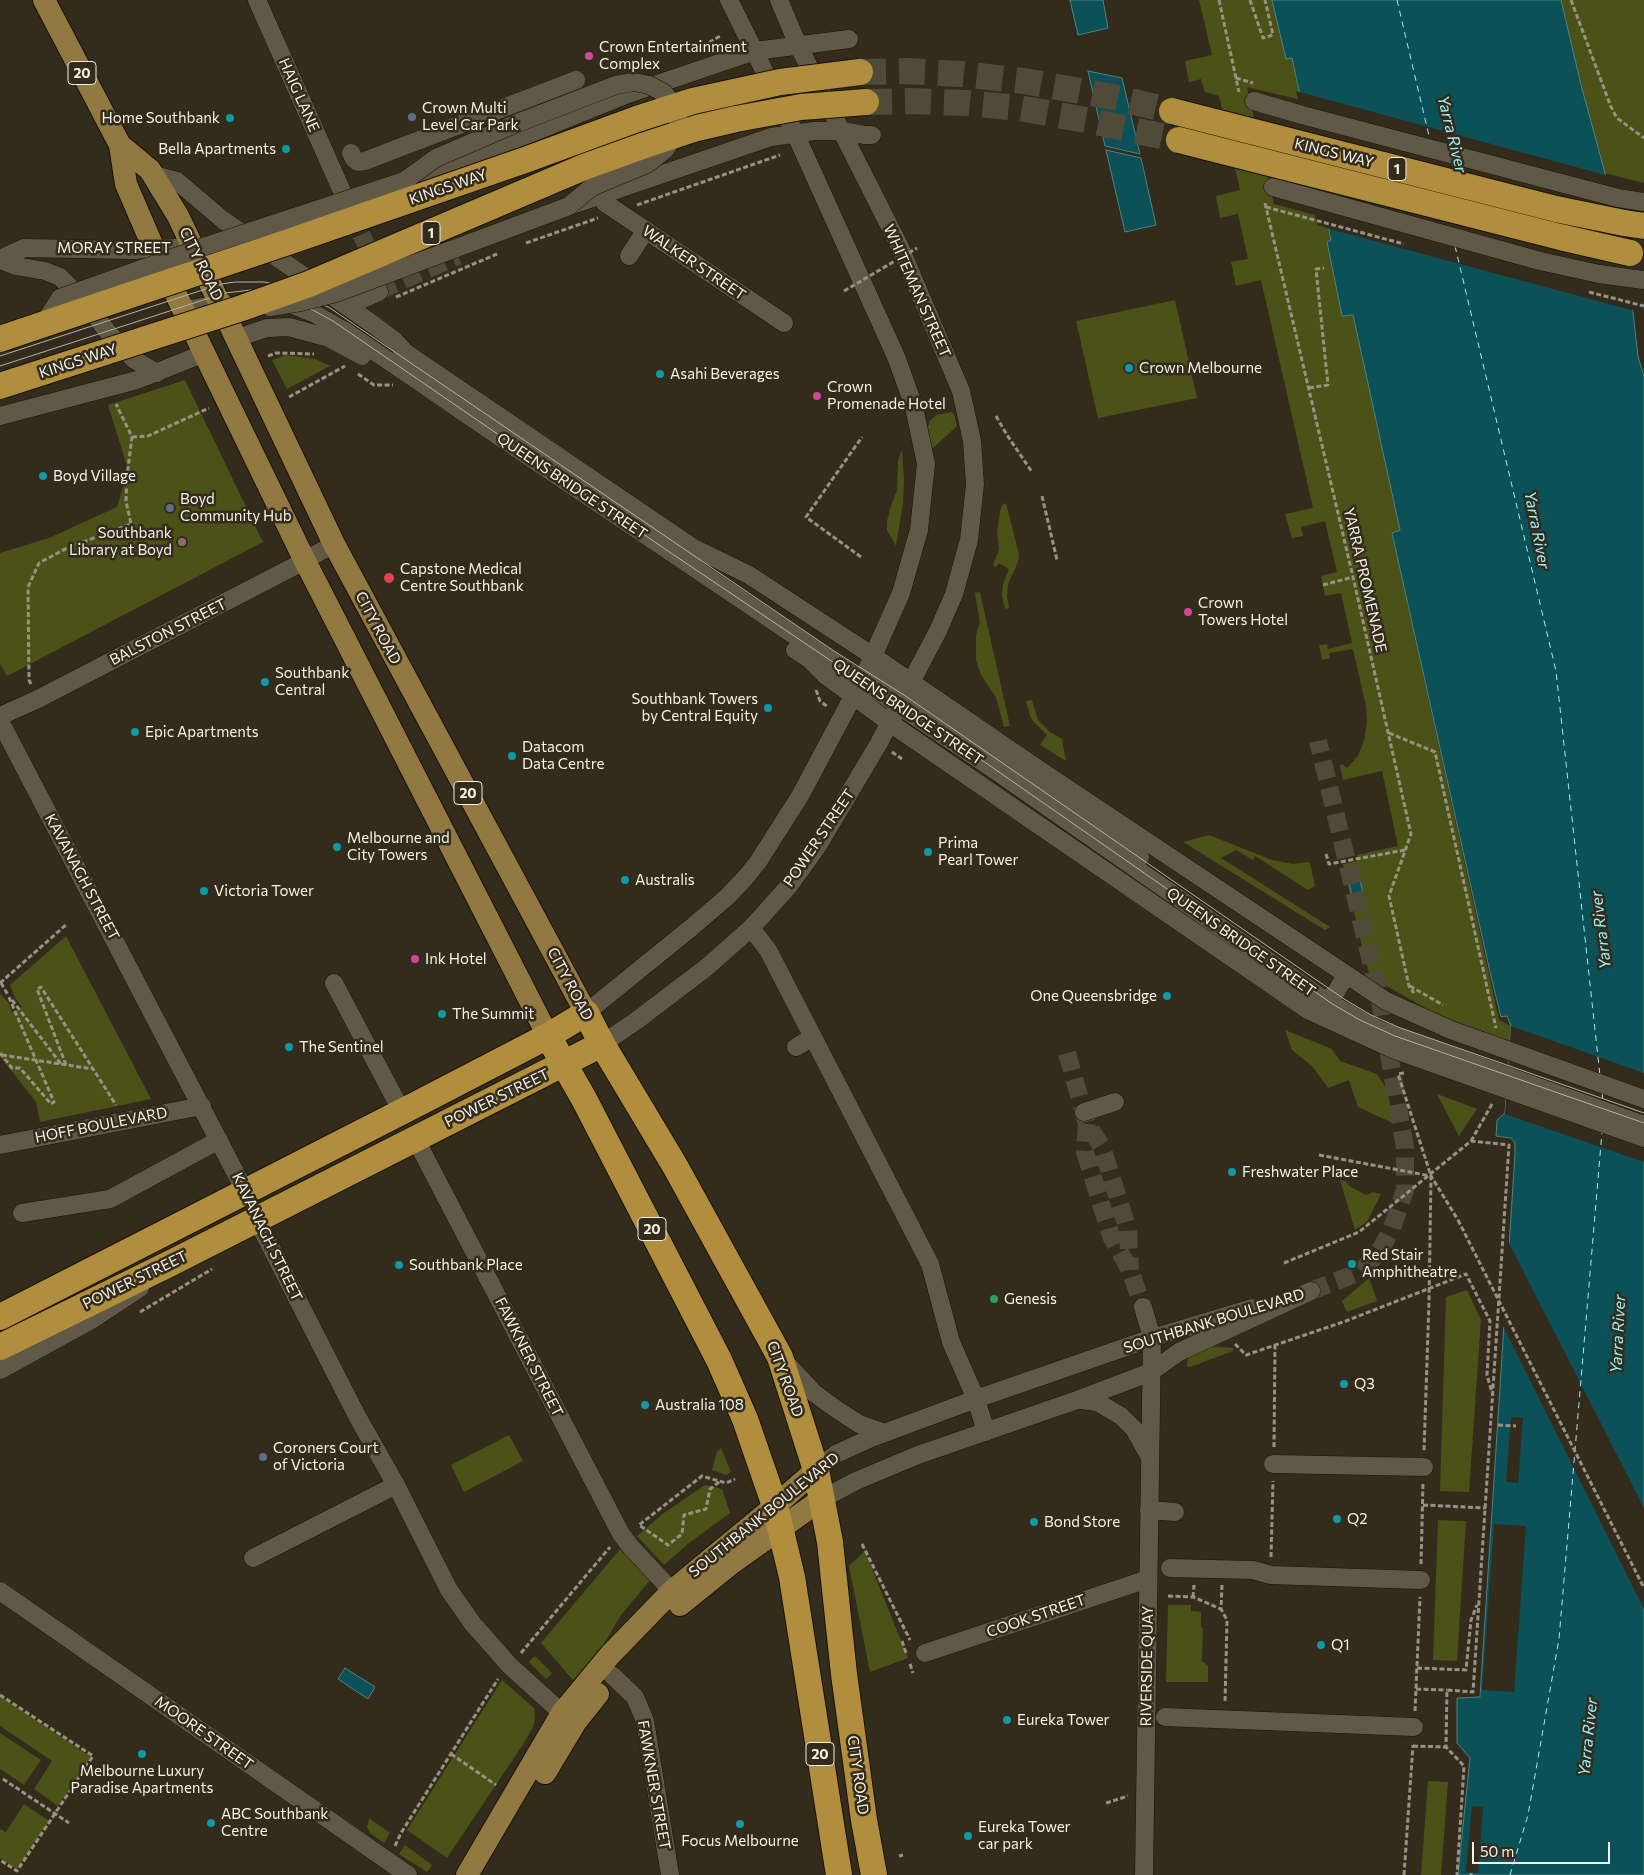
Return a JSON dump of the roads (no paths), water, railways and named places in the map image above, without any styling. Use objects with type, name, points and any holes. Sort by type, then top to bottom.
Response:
[{"type":"highway","name":"KINGS WAY","points":[[0,339],[297,239],[684,104],[780,82],[860,72]]},
{"type":"highway","name":"KINGS WAY","points":[[0,386],[231,306],[309,284],[584,167],[645,145],[697,128],[736,119],[801,107],[866,102]]},
{"type":"highway","name":"KINGS WAY","points":[[1172,110],[1546,206],[1634,225]]},
{"type":"highway","name":"KINGS WAY","points":[[1178,140],[1560,237],[1639,267]]},
{"type":"highway","name":"POWER STREET","points":[[1,1316],[402,1112],[548,1036],[586,1013]]},
{"type":"highway","name":"CITY ROAD","points":[[586,1013],[602,1044],[675,1166],[780,1357],[816,1470],[822,1500],[833,1561],[847,1694],[864,1820],[874,1875]]},
{"type":"highway","name":"CITY ROAD","points":[[548,1036],[584,1099],[719,1360],[746,1418],[778,1517],[802,1634],[839,1875]]},
{"type":"highway","name":"POWER STREET","points":[[0,1347],[257,1220],[602,1044]]},
{"type":"highway","name":"FAWKNER STREET","points":[[402,1112],[415,1138]]},
{"type":"highway","name":"KAVANAGH STREET","points":[[245,1191],[257,1220]]},
{"type":"main road","name":"CITY ROAD","points":[[44,0],[120,145],[126,184],[154,249],[304,560],[548,1036]]},
{"type":"main road","name":"CITY ROAD","points":[[120,145],[154,175],[178,216],[193,247],[231,306],[237,338],[334,544],[586,1013]]},
{"type":"main road","name":"QUEENS BRIDGE STREET","points":[[204,353],[237,338]]},
{"type":"main road","name":"SOUTHBANK BOULEVARD","points":[[484,1875],[568,1718],[680,1605],[732,1563],[778,1517],[816,1470]]},
{"type":"main road","name":"SOUTHBANK BOULEVARD","points":[[467,1875],[610,1655],[672,1591],[778,1517],[822,1500]]},
{"type":"street","name":"HAIG LANE","points":[[257,0],[341,189]]},
{"type":"street","points":[[729,0],[795,133],[897,359],[914,407],[926,464],[917,538],[901,594],[863,676]]},
{"type":"street","name":"WHITEMAN STREET","points":[[779,0],[798,45],[899,245],[961,391],[972,441],[975,484],[969,540],[963,567],[947,612],[890,723]]},
{"type":"street","name":"KINGS WAY","points":[[42,326],[60,298],[206,246],[452,165],[628,94],[755,51],[849,39]]},
{"type":"street","points":[[351,153],[358,162],[365,161],[576,80]]},
{"type":"street","points":[[542,81],[554,108]]},
{"type":"street","points":[[404,182],[436,158],[554,108],[616,85],[634,82],[650,85],[664,93],[674,105],[678,118],[675,134],[670,144],[647,164],[592,187],[569,206]]},
{"type":"street","points":[[1247,97],[1302,115],[1618,198],[1644,202]]},
{"type":"street","name":"KINGS WAY","points":[[231,306],[275,306],[336,294],[569,206],[771,137],[795,133],[841,131],[872,135]]},
{"type":"street","name":"QUEENS BRIDGE STREET","points":[[154,175],[177,181],[223,220],[396,341],[406,353],[684,542],[750,575],[863,676],[890,723],[1308,1010],[1395,1050],[1644,1099]]},
{"type":"street","points":[[1269,192],[1319,199],[1540,261],[1599,274],[1639,267]]},
{"type":"street","name":"WALKER STREET","points":[[611,207],[784,323]]},
{"type":"street","points":[[628,256],[646,230]]},
{"type":"street","name":"MORAY STREET","points":[[0,259],[24,248],[154,249],[260,247]]},
{"type":"street","points":[[0,259],[16,266],[45,271],[60,277],[133,359],[157,373]]},
{"type":"street","name":"QUEENS BRIDGE STREET","points":[[306,279],[314,292],[332,308],[673,542],[863,676],[905,694],[1063,801],[1400,1009],[1451,1030],[1508,1071],[1644,1138]]},
{"type":"street","points":[[347,306],[379,292],[374,325]]},
{"type":"street","name":"QUEENS BRIDGE STREET","points":[[184,310],[231,306],[252,297],[270,298],[301,307],[325,319],[863,676],[905,694],[1063,801],[1377,1029],[1644,1112]]},
{"type":"street","name":"QUEENS BRIDGE STREET","points":[[237,338],[267,328],[281,327],[320,334],[351,348],[809,659],[825,675],[863,676]]},
{"type":"street","name":"KINGS WAY","points":[[0,416],[137,380],[204,353]]},
{"type":"street","name":"BALSTON STREET","points":[[0,716],[55,690],[334,544]]},
{"type":"street","name":"POWER STREET","points":[[586,1013],[692,927],[746,877],[776,835],[800,796],[863,676]]},
{"type":"street","name":"KAVANAGH STREET","points":[[0,721],[245,1191]]},
{"type":"street","name":"POWER STREET","points":[[602,1044],[636,1021],[707,967],[751,928],[788,886],[819,844],[890,723]]},
{"type":"street","points":[[1037,825],[1045,814],[1063,801]]},
{"type":"street","points":[[751,928],[768,950],[930,1264],[951,1342],[976,1399],[986,1432]]},
{"type":"street","points":[[1308,1010],[1317,1009],[1331,997],[1346,975]]},
{"type":"street","points":[[334,983],[402,1112]]},
{"type":"street","points":[[796,1047],[813,1037]]},
{"type":"street","name":"QUEENS BRIDGE STREET","points":[[1508,1071],[1644,1125]]},
{"type":"street","points":[[1084,1112],[1115,1102]]},
{"type":"street","name":"HOFF BOULEVARD","points":[[0,1145],[202,1106]]},
{"type":"street","name":"FAWKNER STREET","points":[[415,1138],[621,1534],[672,1591]]},
{"type":"street","points":[[22,1213],[110,1199],[219,1140]]},
{"type":"street","name":"KAVANAGH STREET","points":[[257,1220],[357,1416],[396,1485],[449,1590],[473,1624],[510,1666],[568,1718]]},
{"type":"street","points":[[0,1370],[120,1303],[171,1263]]},
{"type":"street","name":"SOUTHBANK BOULEVARD","points":[[816,1470],[836,1454],[885,1433],[976,1399],[1152,1338],[1311,1291],[1179,1352],[1151,1372],[1077,1400],[918,1455],[856,1481],[822,1500]]},
{"type":"street","points":[[1143,1307],[1152,1338]]},
{"type":"street","name":"RIVERSIDE QUAY","points":[[1144,1875],[1152,1338]]},
{"type":"street","points":[[780,1357],[814,1393],[836,1409],[859,1424],[885,1433]]},
{"type":"street","points":[[1077,1400],[1097,1402],[1121,1416],[1134,1429],[1150,1456]]},
{"type":"street","points":[[1274,1464],[1424,1467]]},
{"type":"street","points":[[253,1558],[396,1485]]},
{"type":"street","points":[[1149,1510],[1175,1512]]},
{"type":"street","points":[[1170,1568],[1253,1570],[1271,1575],[1421,1580]]},
{"type":"street","name":"COOK STREET","points":[[925,1653],[1148,1579]]},
{"type":"street","name":"MOORE STREET","points":[[0,1592],[408,1875]]},
{"type":"street","name":"FAWKNER STREET","points":[[612,1675],[636,1697],[645,1721],[670,1875]]},
{"type":"street","points":[[1165,1717],[1414,1727]]},
{"type":"water","points":[[1070,0],[1103,0],[1108,28],[1078,35]]},
{"type":"water","name":"Yarra River","points":[[1272,0],[1561,0],[1581,85],[1605,173],[1633,312],[1638,357],[1644,376],[1644,1875],[1458,1875],[1470,1758],[1457,1743],[1457,1698],[1480,1697],[1515,1154],[1515,1143],[1511,1138],[1496,1136],[1497,1120],[1505,1113],[1511,1026],[1507,1016],[1501,1017],[1490,972],[1392,533],[1400,530],[1353,315],[1342,316],[1327,242],[1331,240],[1292,58],[1286,59]]},
{"type":"water","points":[[1088,71],[1122,78],[1140,154],[1105,146]]},
{"type":"water","points":[[1106,150],[1141,158],[1156,225],[1125,232]]},
{"type":"water","points":[[1359,876],[1363,893],[1352,895],[1348,878]]},
{"type":"water","points":[[345,1668],[375,1687],[368,1699],[338,1679]]},
{"type":"tunnel","points":[[860,72],[907,71],[961,74],[1024,81],[1113,97],[1172,111]]},
{"type":"tunnel","points":[[866,102],[966,103],[1019,108],[1179,140]]},
{"type":"tunnel","points":[[350,210],[376,266]]},
{"type":"tunnel","points":[[379,292],[458,256]]},
{"type":"tunnel","points":[[1311,1291],[1360,1272],[1371,1261],[1382,1247],[1392,1228],[1405,1190],[1405,1148],[1379,995],[1318,741]]},
{"type":"tunnel","points":[[1067,1053],[1087,1124],[1102,1147],[1128,1230],[1130,1270]]},
{"type":"tunnel","points":[[1087,1124],[1085,1152],[1111,1236],[1130,1270],[1143,1307]]},
{"type":"tram line","points":[[0,356],[221,284],[264,282],[279,285],[299,293],[330,308],[834,651],[904,695],[1344,999],[1371,1015],[1398,1027],[1644,1113]]},
{"type":"tram line","points":[[0,366],[225,293],[251,290],[298,302],[333,321],[665,549],[861,681],[927,722],[1334,1005],[1360,1020],[1395,1036],[1644,1123]]},
{"type":"place","name":"Crown Entertainment Complex","points":[[589,56]]},
{"type":"place","name":"Crown Multi Level Car Park","points":[[412,117]]},
{"type":"place","name":"Home Southbank","points":[[230,118]]},
{"type":"place","name":"Bella Apartments","points":[[286,149]]},
{"type":"place","name":"Crown Melbourne","points":[[1129,368]]},
{"type":"place","name":"Asahi Beverages","points":[[660,374]]},
{"type":"place","name":"Crown Promenade Hotel","points":[[817,396]]},
{"type":"place","name":"Boyd Village","points":[[43,476]]},
{"type":"place","name":"Boyd Community Hub","points":[[170,508]]},
{"type":"place","name":"Southbank Library at Boyd","points":[[182,542]]},
{"type":"place","name":"Capstone Medical Centre Southbank","points":[[389,578]]},
{"type":"place","name":"Crown Towers Hotel","points":[[1188,612]]},
{"type":"place","name":"Southbank Central","points":[[265,682]]},
{"type":"place","name":"Southbank Towers by Central Equity","points":[[768,708]]},
{"type":"place","name":"Epic Apartments","points":[[135,732]]},
{"type":"place","name":"Datacom Data Centre","points":[[512,756]]},
{"type":"place","name":"Melbourne and City Towers","points":[[337,847]]},
{"type":"place","name":"Prima Pearl Tower","points":[[928,852]]},
{"type":"place","name":"Australis","points":[[625,880]]},
{"type":"place","name":"Victoria Tower","points":[[204,891]]},
{"type":"place","name":"Ink Hotel","points":[[415,959]]},
{"type":"place","name":"One Queensbridge","points":[[1167,996]]},
{"type":"place","name":"The Summit","points":[[442,1014]]},
{"type":"place","name":"The Sentinel","points":[[289,1047]]},
{"type":"place","name":"Freshwater Place","points":[[1232,1172]]},
{"type":"place","name":"Red Stair Amphitheatre","points":[[1352,1264]]},
{"type":"place","name":"Southbank Place","points":[[399,1265]]},
{"type":"place","name":"Genesis","points":[[994,1299]]},
{"type":"place","name":"Q3","points":[[1344,1384]]},
{"type":"place","name":"Australia 108","points":[[645,1405]]},
{"type":"place","name":"Coroners Court of Victoria","points":[[263,1457]]},
{"type":"place","name":"Q2","points":[[1337,1519]]},
{"type":"place","name":"Bond Store","points":[[1034,1522]]},
{"type":"place","name":"Q1","points":[[1321,1645]]},
{"type":"place","name":"Eureka Tower","points":[[1007,1720]]},
{"type":"place","name":"Melbourne Luxury Paradise Apartments","points":[[142,1754]]},
{"type":"place","name":"ABC Southbank Centre","points":[[211,1823]]},
{"type":"place","name":"Focus Melbourne","points":[[740,1824]]},
{"type":"place","name":"Eureka Tower car park","points":[[968,1836]]}]
